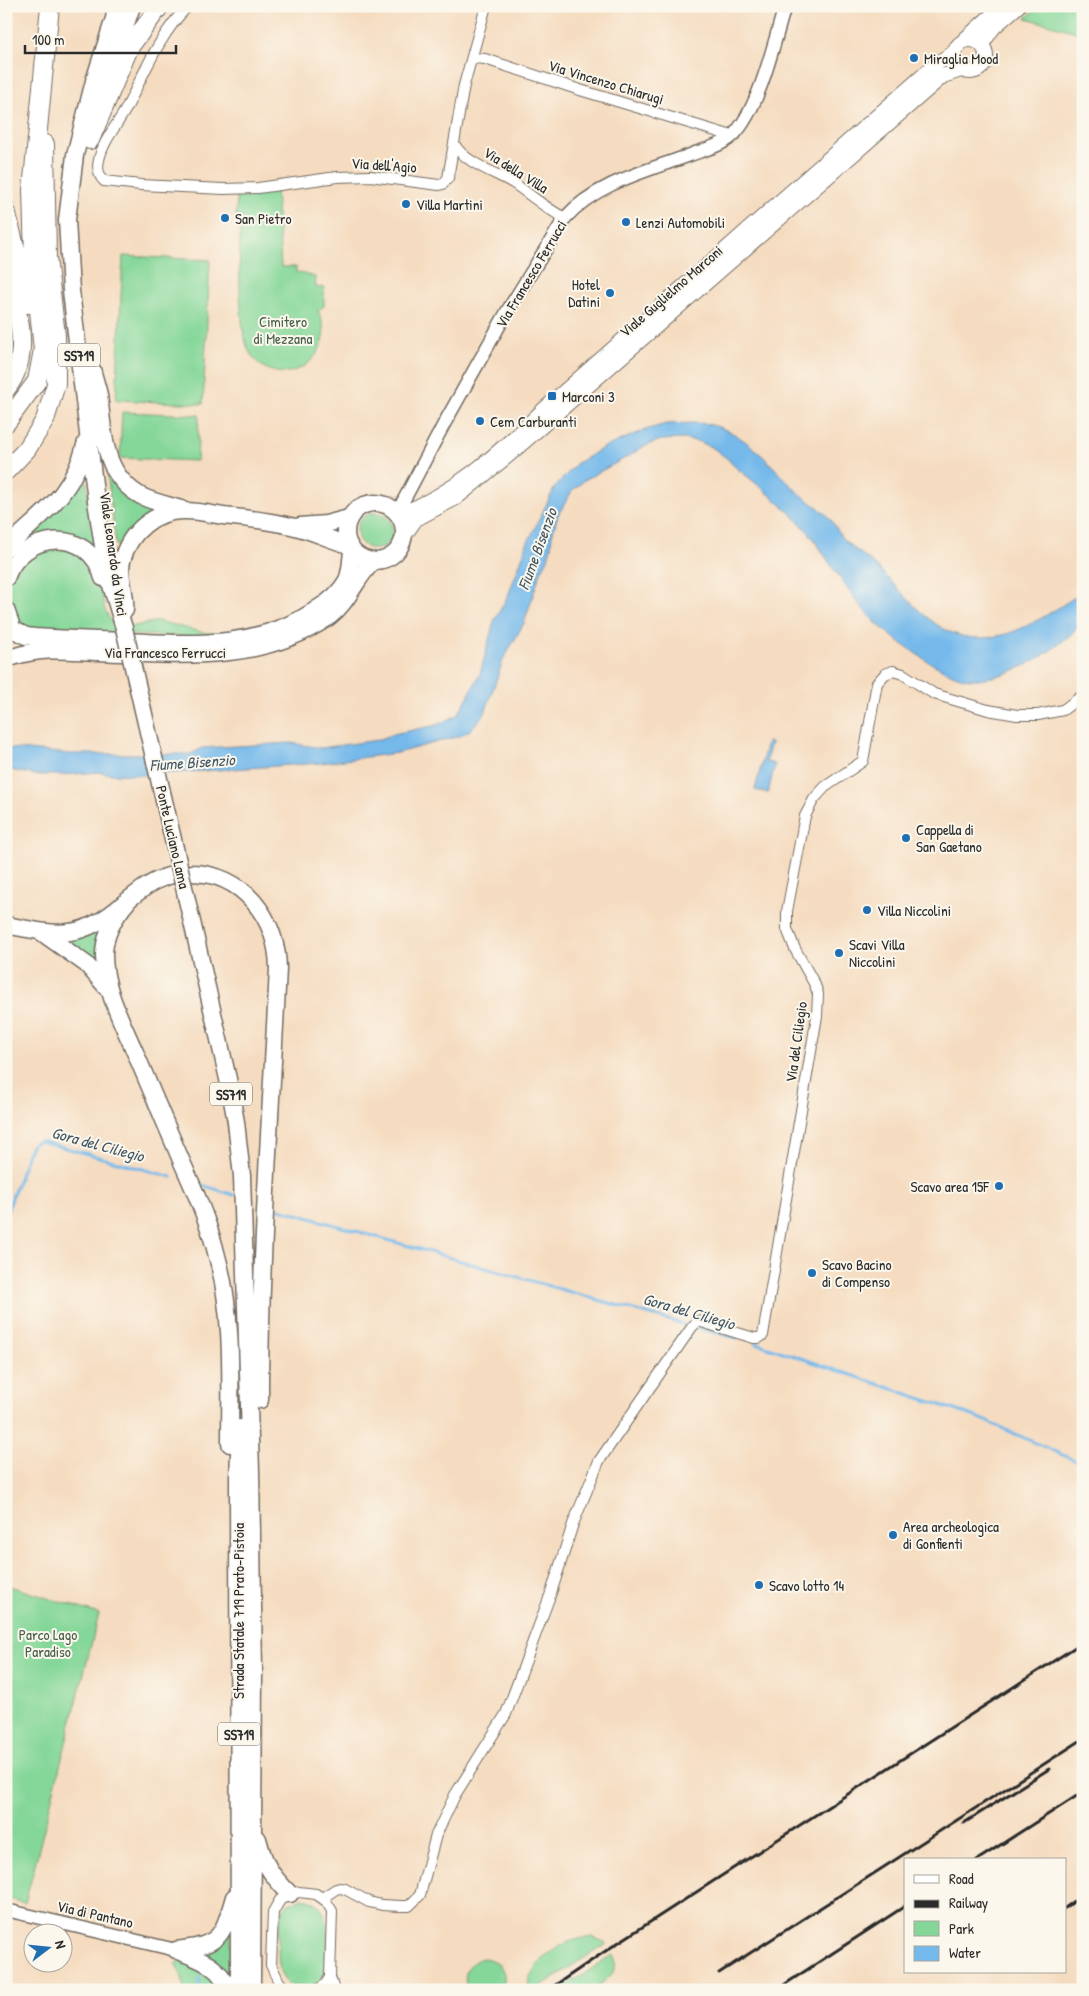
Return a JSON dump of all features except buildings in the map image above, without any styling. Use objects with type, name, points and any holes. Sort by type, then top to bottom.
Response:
[{"type":"highway","points":[[6,423],[37,381],[43,350],[34,260],[32,190],[50,6]]},
{"type":"highway","points":[[90,140],[129,48],[160,6]]},
{"type":"highway","points":[[6,470],[27,449],[45,420],[56,384],[56,336],[47,257],[47,188],[42,76]]},
{"type":"highway","points":[[6,210],[29,306],[34,350],[29,378],[20,406]]},
{"type":"highway","points":[[6,273],[16,304],[22,346],[20,361],[6,389]]},
{"type":"main road","name":"Viale Guglielmo Marconi","points":[[398,514],[419,507],[447,492],[503,450],[541,412],[935,65],[953,53],[959,43],[1002,6]]},
{"type":"main road","points":[[964,40],[971,39],[982,44],[994,27],[1018,6]]},
{"type":"main road","name":"Viale Leonardo da Vinci","points":[[120,8],[105,84],[84,158],[78,220],[81,288],[92,369],[114,570],[124,628]]},
{"type":"main road","name":"Viale Leonardo da Vinci","points":[[120,8],[94,81],[75,155],[67,220],[71,290],[107,572],[124,628]]},
{"type":"main road","name":"Viale Guglielmo Marconi","points":[[404,536],[416,519],[456,498],[488,474],[943,76],[961,70],[970,72],[981,68],[986,58],[982,44]]},
{"type":"main road","points":[[953,53],[955,64],[961,70]]},
{"type":"main road","points":[[92,369],[98,392],[108,458],[116,474],[141,496],[185,511],[293,526],[350,547],[359,556],[374,561]]},
{"type":"main road","points":[[6,548],[64,493],[76,472],[88,433]]},
{"type":"main road","points":[[293,526],[326,524],[350,518],[360,507],[368,504],[384,504],[398,514],[402,521],[404,536]]},
{"type":"main road","points":[[124,628],[126,601],[121,563],[126,549],[140,529],[152,519],[173,512],[185,511]]},
{"type":"main road","name":"Via Francesco Ferrucci","points":[[10,621],[26,636],[34,637],[219,643],[250,638],[290,625],[332,598],[347,579],[350,547],[346,536],[346,527],[350,518]]},
{"type":"main road","name":"Via Francesco Ferrucci","points":[[10,660],[40,650],[204,655],[262,647],[293,636],[317,624],[336,611],[349,597],[366,568],[374,561],[389,558],[395,553],[401,546],[404,536]]},
{"type":"main road","points":[[6,578],[17,558],[35,544],[51,540],[69,542],[85,550],[98,566],[110,604],[124,628]]},
{"type":"main road","name":"Via Francesco Ferrucci","points":[[10,621],[18,645],[10,660]]},
{"type":"main road","name":"Ponte Luciano Lama","points":[[124,628],[187,900]]},
{"type":"main road","points":[[191,872],[221,878],[253,899],[270,926],[278,957],[260,1326],[260,1438],[245,1474]]},
{"type":"main road","points":[[6,925],[41,932],[63,933],[83,930],[102,921],[150,884],[172,876]]},
{"type":"main road","points":[[128,900],[118,913],[106,940],[105,966],[110,992],[198,1200],[217,1256],[227,1304],[230,1336],[230,1448],[245,1474]]},
{"type":"main road","name":"Strada Statale 719 Prato-Pistoia","points":[[187,900],[228,1079],[236,1122],[242,1176],[245,1293],[245,1474],[239,1990]]},
{"type":"main road","points":[[41,932],[86,964],[110,992]]},
{"type":"main road","name":"Strada Statale 719 Prato-Pistoia","points":[[245,1474],[254,1671],[252,1990]]},
{"type":"main road","points":[[253,1822],[267,1869],[275,1880],[290,1894]]},
{"type":"main road","points":[[176,1950],[199,1948],[217,1938],[224,1929],[239,1880]]},
{"type":"main road","points":[[176,1950],[213,1966],[225,1980],[229,1990]]},
{"type":"street","name":"Via dell'Agio","points":[[188,6],[174,22],[157,48],[128,106],[101,152],[98,172],[100,177],[108,182],[223,189],[258,188],[337,177],[370,176],[439,186],[448,178],[464,85],[486,6]]},
{"type":"street","name":"Via Francesco Ferrucci","points":[[398,514],[444,424],[508,310],[564,218],[578,205],[615,183],[716,146],[732,136],[744,120],[757,93],[785,6]]},
{"type":"street","name":"Via Vincenzo Chiarugi","points":[[472,58],[485,59],[623,104],[732,136]]},
{"type":"street","name":"Via della Villa","points":[[455,145],[458,151],[564,218]]},
{"type":"street","name":"Via del Ciliegio","points":[[322,1898],[340,1888],[369,1902],[382,1905],[409,1906],[420,1895],[436,1834],[455,1795],[506,1714],[551,1593],[574,1524],[599,1461],[695,1324],[754,1338],[759,1338],[763,1335],[817,1016],[818,994],[787,930],[787,910],[805,816],[814,799],[825,787],[862,761],[877,683],[885,674],[893,671],[903,674],[934,694],[988,710],[1017,715],[1038,715],[1063,710],[1083,695]]},
{"type":"street","points":[[287,1990],[274,1973],[271,1957],[273,1912],[280,1900],[290,1894],[299,1892],[310,1893],[322,1898],[332,1911],[330,1977],[334,1990]]},
{"type":"street","name":"Via di Pantano","points":[[6,1910],[176,1950]]},
{"type":"street","points":[[318,1990],[326,1984],[330,1977]]},
{"type":"green space","points":[[1039,6],[1083,6],[1083,34],[1026,18]]},
{"type":"green space","name":"Cimitero di Mezzana","points":[[276,190],[281,267],[296,267],[296,272],[315,277],[316,288],[324,287],[324,306],[318,311],[323,328],[322,343],[315,356],[304,366],[290,372],[276,372],[262,366],[250,353],[243,327],[241,308],[241,217],[236,216],[237,193]]},
{"type":"green space","points":[[123,256],[210,260],[203,404],[116,400]]},
{"type":"green space","points":[[6,303],[17,338],[6,381]]},
{"type":"green space","points":[[122,412],[199,415],[197,461],[120,458]]},
{"type":"green space","points":[[84,469],[98,552],[67,536],[6,567],[6,555]]},
{"type":"green space","points":[[109,476],[157,508],[119,547],[116,545]]},
{"type":"green space","points":[[375,513],[382,514],[388,518],[392,524],[392,538],[388,544],[382,548],[375,549],[368,548],[362,544],[358,538],[357,531],[358,524],[362,518],[368,514]]},
{"type":"green space","points":[[42,547],[77,551],[98,575],[105,610],[116,630],[158,621],[201,632],[225,634],[231,638],[25,631],[12,612],[7,588],[12,573]]},
{"type":"green space","points":[[103,927],[100,969],[58,937]]},
{"type":"green space","name":"Parco Lago Paradiso","points":[[6,1585],[99,1614],[25,1903],[6,1898]]},
{"type":"green space","points":[[302,1898],[313,1901],[321,1907],[325,1916],[328,1937],[326,1970],[322,1977],[311,1986],[298,1988],[286,1981],[281,1974],[278,1935],[284,1908]]},
{"type":"green space","points":[[229,1931],[231,1932],[231,1976],[201,1953]]},
{"type":"green space","points":[[592,1937],[607,1943],[538,1988],[538,1990],[529,1990],[529,1982],[535,1968],[555,1949],[577,1939]]},
{"type":"green space","points":[[613,1955],[615,1961],[614,1971],[594,1990],[559,1990]]},
{"type":"green space","points":[[483,1958],[489,1959],[502,1969],[504,1984],[501,1990],[469,1990],[467,1988],[465,1978],[468,1969],[473,1962]]},
{"type":"green space","points":[[181,1960],[204,1965],[224,1990],[184,1990],[182,1977],[176,1964]]},
{"type":"water","name":"Fiume Bisenzio","points":[[696,423],[712,425],[726,430],[752,446],[800,494],[819,508],[833,522],[843,539],[879,569],[926,616],[951,632],[965,637],[980,638],[1008,633],[1047,615],[1083,592],[1083,622],[1047,653],[1017,669],[1002,675],[986,678],[971,679],[960,677],[932,664],[877,624],[858,603],[814,539],[800,523],[728,459],[713,448],[700,442],[685,439],[661,440],[643,447],[586,479],[572,491],[558,515],[548,559],[540,574],[524,623],[503,660],[485,713],[470,730],[460,736],[397,753],[321,763],[144,775],[100,772],[36,775],[6,769],[6,748],[71,754],[191,754],[202,748],[291,743],[321,748],[378,740],[393,734],[437,725],[450,719],[457,715],[480,674],[494,621],[508,596],[527,544],[555,487],[577,463],[605,447],[645,430],[666,424]]},
{"type":"water","points":[[767,742],[771,743],[766,762],[775,764],[768,793],[755,790]]},
{"type":"waterway","name":"Gora del Ciliegio","points":[[6,1215],[30,1147],[40,1141],[172,1177]]},
{"type":"waterway","name":"Gora del Ciliegio","points":[[199,1184],[234,1195]]},
{"type":"waterway","name":"Gora del Ciliegio","points":[[279,1209],[737,1338]]},
{"type":"waterway","name":"Gora del Ciliegio","points":[[756,1343],[979,1418],[1083,1464]]},
{"type":"waterway","points":[[199,1990],[200,1978]]},
{"type":"railway","points":[[548,1990],[1083,1642]]},
{"type":"railway","points":[[719,1973],[1083,1739]]},
{"type":"railway","points":[[964,1823],[1049,1769]]},
{"type":"railway","points":[[980,1858],[1083,1792]]},
{"type":"railway","points":[[1066,1907],[1083,1895]]},
{"type":"railway","points":[[776,1990],[904,1907]]},
{"type":"place","name":"Miraglia Mood","points":[[914,58]]},
{"type":"place","name":"Villa Martini","points":[[406,204]]},
{"type":"place","name":"San Pietro","points":[[225,218]]},
{"type":"place","name":"Lenzi Automobili","points":[[626,222]]},
{"type":"place","name":"Hotel Datini","points":[[610,293]]},
{"type":"place","name":"Marconi 3","points":[[552,396]]},
{"type":"place","name":"Cem Carburanti","points":[[480,421]]},
{"type":"place","name":"Cappella di San Gaetano","points":[[906,838]]},
{"type":"place","name":"Villa Niccolini","points":[[867,910]]},
{"type":"place","name":"Scavi Villa Niccolini","points":[[839,953]]},
{"type":"place","name":"Scavo area 15F","points":[[999,1186]]},
{"type":"place","name":"Scavo Bacino di Compenso","points":[[812,1273]]},
{"type":"place","name":"Area archeologica di Gonfienti","points":[[893,1535]]},
{"type":"place","name":"Scavo lotto 14","points":[[759,1585]]}]
